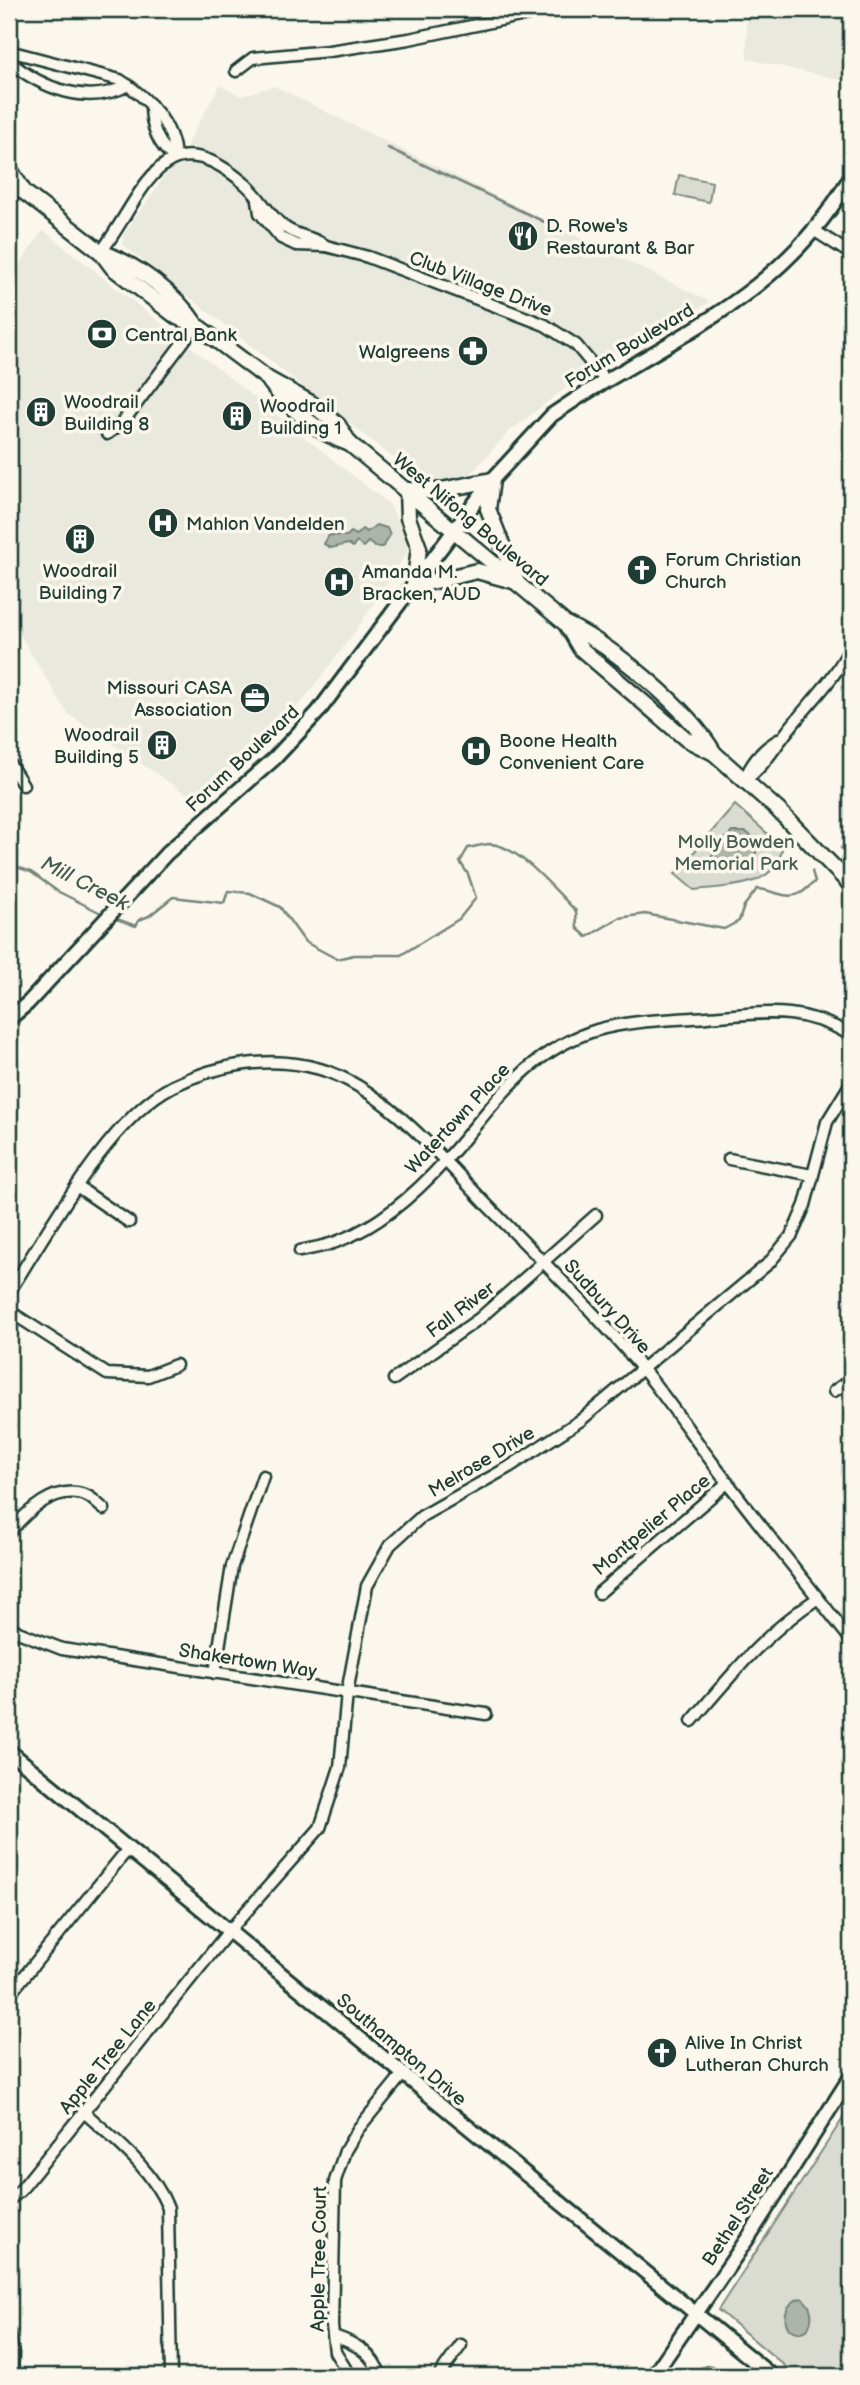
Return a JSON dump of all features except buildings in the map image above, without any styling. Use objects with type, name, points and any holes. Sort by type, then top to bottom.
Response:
[{"type":"main road","name":"West Nifong Boulevard","points":[[9,168],[24,192]]},
{"type":"main road","name":"West Nifong Boulevard","points":[[9,185],[24,192],[101,252],[122,259],[185,308],[196,325],[268,379],[297,393],[338,425],[350,444],[566,624],[592,637],[676,708],[700,729],[714,753]]},
{"type":"main road","points":[[492,480],[488,509],[517,582],[477,571],[414,586],[419,548],[408,518],[407,491],[436,491],[492,480]]},
{"type":"main road","name":"West Nifong Boulevard","points":[[566,624],[580,648],[686,738],[714,753],[851,885]]},
{"type":"main road","points":[[622,684],[642,689],[668,710],[676,708]]},
{"type":"street","points":[[236,71],[253,58],[329,51],[409,39],[554,9]]},
{"type":"street","points":[[9,51],[120,80],[151,105],[175,144],[176,158],[156,171],[101,252]]},
{"type":"street","points":[[9,61],[45,86],[64,92],[116,92],[128,85]]},
{"type":"street","name":"Club Village Drive","points":[[176,158],[195,155],[212,159],[247,185],[258,200],[260,213],[281,238],[296,245],[326,246],[368,257],[545,325],[576,345],[606,381]]},
{"type":"street","name":"Forum Boulevard","points":[[9,1019],[28,1003],[167,853],[274,759],[318,712],[492,480],[552,415],[753,292],[815,232],[851,176]]},
{"type":"street","points":[[815,232],[851,254]]},
{"type":"street","points":[[107,434],[122,423],[196,325]]},
{"type":"street","points":[[744,781],[751,764],[765,747],[782,737],[820,696],[851,646]]},
{"type":"street","points":[[9,763],[23,785]]},
{"type":"street","name":"Watertown Place","points":[[300,1251],[341,1240],[402,1202],[446,1160],[486,1110],[534,1062],[596,1030],[626,1024],[791,1012],[824,1020],[851,1035]]},
{"type":"street","name":"Sudbury Drive","points":[[9,1292],[103,1151],[131,1118],[170,1087],[232,1065],[282,1063],[321,1069],[357,1087],[387,1107],[446,1160],[545,1263],[641,1368],[727,1483],[851,1640]]},
{"type":"street","name":"Melrose Drive","points":[[229,1931],[320,1829],[340,1768],[347,1693],[367,1586],[390,1545],[422,1516],[509,1467],[581,1420],[769,1263],[792,1235],[805,1205],[827,1122],[851,1083]]},
{"type":"street","points":[[729,1159],[812,1175]]},
{"type":"street","points":[[78,1187],[129,1222]]},
{"type":"street","name":"Fall River","points":[[394,1379],[480,1318],[596,1216]]},
{"type":"street","points":[[9,1311],[107,1374],[148,1376],[176,1365]]},
{"type":"street","points":[[834,1391],[851,1380]]},
{"type":"street","points":[[215,1673],[232,1566],[263,1476]]},
{"type":"street","name":"Montpelier Place","points":[[599,1592],[727,1483]]},
{"type":"street","points":[[9,1532],[26,1511],[53,1495],[85,1495],[104,1509]]},
{"type":"street","points":[[692,1721],[774,1630],[818,1598]]},
{"type":"street","name":"Shakertown Way","points":[[9,1625],[18,1632],[62,1649],[486,1714]]},
{"type":"street","name":"Southampton Drive","points":[[9,1751],[772,2376]]},
{"type":"street","points":[[9,1995],[128,1849]]},
{"type":"street","name":"Apple Tree Lane","points":[[9,2200],[20,2191],[229,1931]]},
{"type":"street","name":"Apple Tree Court","points":[[350,2376],[335,2352],[335,2181],[345,2151],[358,2129],[402,2075]]},
{"type":"street","name":"Bethel Street","points":[[653,2376],[750,2235],[851,2076]]},
{"type":"street","points":[[84,2112],[136,2158],[158,2184],[168,2208],[171,2376]]},
{"type":"street","points":[[9,2332],[13,2354],[12,2376]]},
{"type":"street","points":[[334,2336],[368,2353],[381,2376]]},
{"type":"street","points":[[439,2376],[461,2345]]},
{"type":"street","points":[[697,2376],[709,2372],[718,2376]]},
{"type":"shaded area","points":[[746,9],[851,9],[851,82],[747,59]]},
{"type":"shaded area","points":[[220,85],[241,96],[274,86],[710,302],[572,383],[510,431],[471,473],[444,484],[419,478],[122,244],[124,234],[169,170],[188,163],[187,144]]},
{"type":"shaded area","points":[[43,230],[389,504],[407,539],[407,553],[357,629],[304,699],[253,752],[194,799],[68,714],[9,617],[9,280]]},
{"type":"shaded area","points":[[376,525],[387,528],[390,535],[383,547],[375,547],[368,542],[363,547],[357,542],[353,547],[348,544],[331,548],[324,544],[329,535],[347,536],[351,532],[356,535],[362,529],[367,532]]},
{"type":"shaded area","points":[[732,832],[746,832],[756,839],[756,853],[749,863],[737,862],[719,871],[709,862],[714,850]]},
{"type":"shaded area","points":[[801,2298],[808,2304],[811,2317],[807,2330],[800,2333],[789,2329],[786,2315],[789,2306]]},
{"type":"green space","points":[[679,175],[712,182],[709,202],[675,195]]},
{"type":"green space","name":"Molly Bowden Memorial Park","points":[[735,805],[778,843],[782,849],[778,862],[770,872],[748,883],[694,890],[675,874]]},
{"type":"green space","points":[[851,2106],[851,2376],[797,2376],[718,2310]]},
{"type":"waterway","points":[[388,148],[553,226]]},
{"type":"waterway","name":"Mill Creek","points":[[841,848],[851,841]]},
{"type":"waterway","name":"Mill Creek","points":[[114,918],[136,926],[139,920],[149,916],[173,897],[224,903],[228,891],[250,893],[280,907],[305,942],[337,959],[354,955],[401,955],[459,919],[476,898],[468,874],[460,862],[468,848],[482,845],[501,846],[525,861],[576,911],[577,928],[587,937],[619,918],[645,914],[724,929],[739,921],[744,906],[757,889],[796,895],[815,882],[812,871]]},
{"type":"waterway","name":"Mill Creek","points":[[9,864],[31,872],[57,891],[105,915]]},
{"type":"place","name":"D. Rowe's Restaurant & Bar","points":[[523,236]]},
{"type":"place","name":"Central Bank","points":[[102,334]]},
{"type":"place","name":"Walgreens","points":[[473,351]]},
{"type":"place","name":"Woodrail Building 8","points":[[41,412]]},
{"type":"place","name":"Woodrail Building 1","points":[[237,416]]},
{"type":"place","name":"Mahlon Vandelden","points":[[163,523]]},
{"type":"place","name":"Woodrail Building 7","points":[[80,539]]},
{"type":"place","name":"Forum Christian Church","points":[[642,570]]},
{"type":"place","name":"Amanda M. Bracken, AUD","points":[[339,582]]},
{"type":"place","name":"Missouri CASA Association","points":[[255,698]]},
{"type":"place","name":"Woodrail Building 5","points":[[162,745]]},
{"type":"place","name":"Boone Health Convenient Care","points":[[476,751]]},
{"type":"place","name":"Alive In Christ Lutheran Church","points":[[662,2053]]}]
